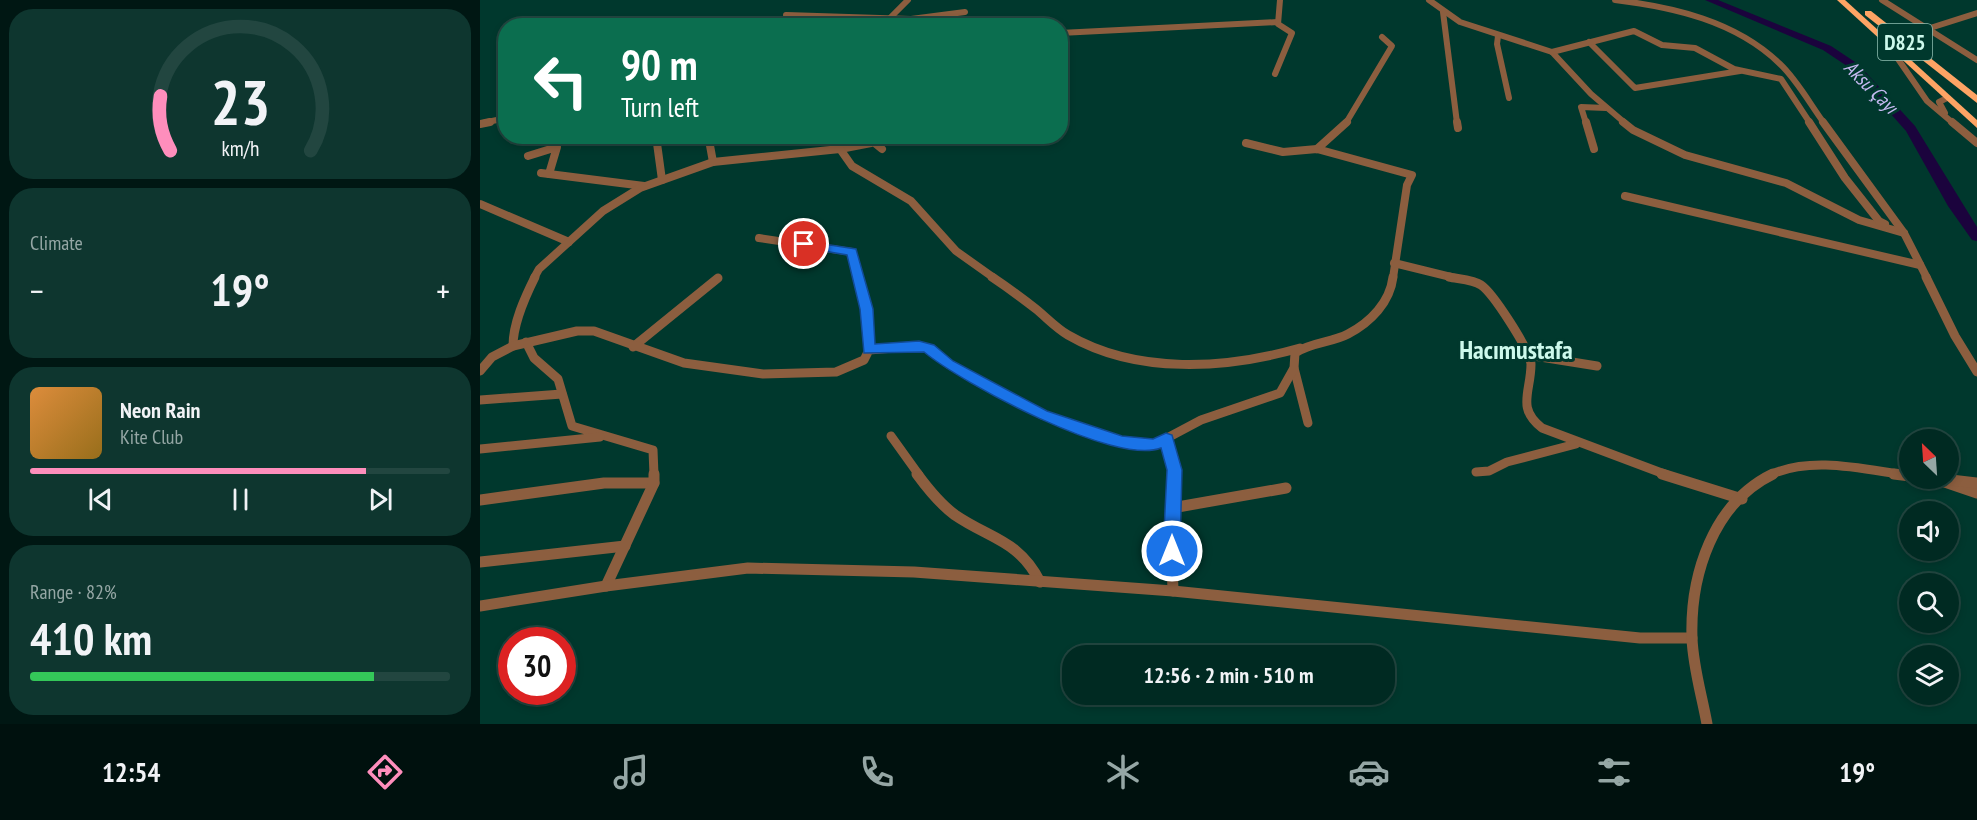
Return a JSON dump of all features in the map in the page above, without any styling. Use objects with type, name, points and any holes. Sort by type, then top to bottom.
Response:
[{"type":"highway","points":[[1841,0],[1976,124]]},
{"type":"highway","name":"D825","points":[[1853,0],[1958,85]]},
{"type":"highway","points":[[1934,87],[1958,85],[1974,96]]},
{"type":"highway","points":[[1947,98],[1974,96]]},
{"type":"street","points":[[786,15],[889,18],[908,0]]},
{"type":"street","points":[[1278,22],[1280,0]]},
{"type":"street","points":[[1428,0],[1460,22],[1552,52],[1606,108],[1633,130],[1685,154],[1786,183],[1859,220],[1904,233]]},
{"type":"street","points":[[1616,0],[1672,9],[1706,18],[1763,48],[1781,65],[1904,233],[1955,336],[1977,372]]},
{"type":"street","points":[[1882,0],[1977,60]]},
{"type":"street","points":[[919,18],[965,12]]},
{"type":"street","points":[[1443,12],[1458,128]]},
{"type":"street","points":[[1927,29],[1977,13]]},
{"type":"street","points":[[815,18],[824,16]]},
{"type":"street","points":[[1068,33],[1278,22],[1292,33],[1275,74]]},
{"type":"street","points":[[1552,52],[1634,31],[1662,45],[1695,48],[1734,69],[1781,79],[1845,178],[1879,221],[1904,233]]},
{"type":"street","points":[[1498,36],[1497,44],[1509,98]]},
{"type":"street","points":[[1317,149],[1347,122],[1392,46],[1382,37]]},
{"type":"street","points":[[1884,39],[1927,101],[1977,141]]},
{"type":"street","points":[[1589,42],[1635,88],[1746,70]]},
{"type":"street","points":[[1927,101],[1927,94],[1934,87]]},
{"type":"street","points":[[1947,98],[1939,102],[1942,110],[1977,141]]},
{"type":"street","points":[[1594,149],[1581,107],[1606,108]]},
{"type":"street","points":[[480,124],[498,120]]},
{"type":"street","points":[[840,149],[849,164],[893,187],[910,201],[963,256],[1030,304],[1069,336],[1106,352],[1154,362],[1202,365],[1279,355],[1348,334],[1377,312],[1391,293],[1407,185],[1412,175],[1317,149],[1283,152],[1246,142]]},
{"type":"street","points":[[657,144],[662,180]]},
{"type":"street","points":[[710,144],[713,162]]},
{"type":"street","points":[[513,346],[513,337],[533,276],[603,211],[644,186],[713,162],[840,149],[856,144]]},
{"type":"street","points":[[875,144],[882,149]]},
{"type":"street","points":[[528,156],[557,147],[552,171],[545,174],[644,186]]},
{"type":"street","points":[[1625,196],[1920,265]]},
{"type":"street","points":[[480,204],[569,242]]},
{"type":"street","points":[[480,371],[492,357],[513,346],[577,331],[594,330],[633,347],[684,363],[763,374],[836,372],[864,360],[869,350],[867,309],[852,252],[759,238]]},
{"type":"street","points":[[1394,263],[1481,285],[1504,314],[1531,362],[1526,410],[1533,421],[1542,428],[1577,444],[1742,499]]},
{"type":"street","points":[[633,347],[718,278]]},
{"type":"street","points":[[526,342],[534,358],[558,379],[572,426],[653,450],[654,483],[606,585]]},
{"type":"street","points":[[869,350],[919,346],[929,349],[948,364],[1042,415],[1122,442],[1154,445],[1201,420],[1272,397],[1287,383],[1294,368]]},
{"type":"street","points":[[1304,346],[1295,353],[1294,368],[1308,423]]},
{"type":"street","points":[[1528,355],[1597,366]]},
{"type":"street","points":[[480,400],[562,394]]},
{"type":"street","points":[[480,449],[606,436]]},
{"type":"street","points":[[891,436],[941,503],[958,518],[1027,554],[1035,565],[1040,582]]},
{"type":"street","points":[[1166,439],[1174,470],[1173,591]]},
{"type":"street","points":[[1476,472],[1489,471],[1507,462],[1577,444]]},
{"type":"street","points":[[1707,724],[1692,638],[1698,585],[1710,540],[1755,485],[1777,472],[1806,466],[1899,475]]},
{"type":"street","points":[[1959,481],[1977,483]]},
{"type":"street","points":[[480,500],[604,483],[654,483]]},
{"type":"street","points":[[1959,487],[1977,493]]},
{"type":"street","points":[[1172,508],[1286,488]]},
{"type":"street","points":[[480,562],[625,546]]},
{"type":"street","points":[[480,606],[606,585],[748,568],[914,572],[1173,591],[1619,636],[1692,638]]},
{"type":"waterway","name":"Aksu Çayı","points":[[1710,0],[1827,48],[1854,66],[1911,129],[1955,206],[1977,237]]},
{"type":"district","name":"Hacımustafa","points":[[1516,349]]},
{"type":"route","points":[[804,244],[852,252],[867,309],[869,350],[919,346],[929,349],[948,364],[1042,415],[1122,442],[1154,445],[1166,439],[1173,456],[1174,470],[1172,551]]}]
